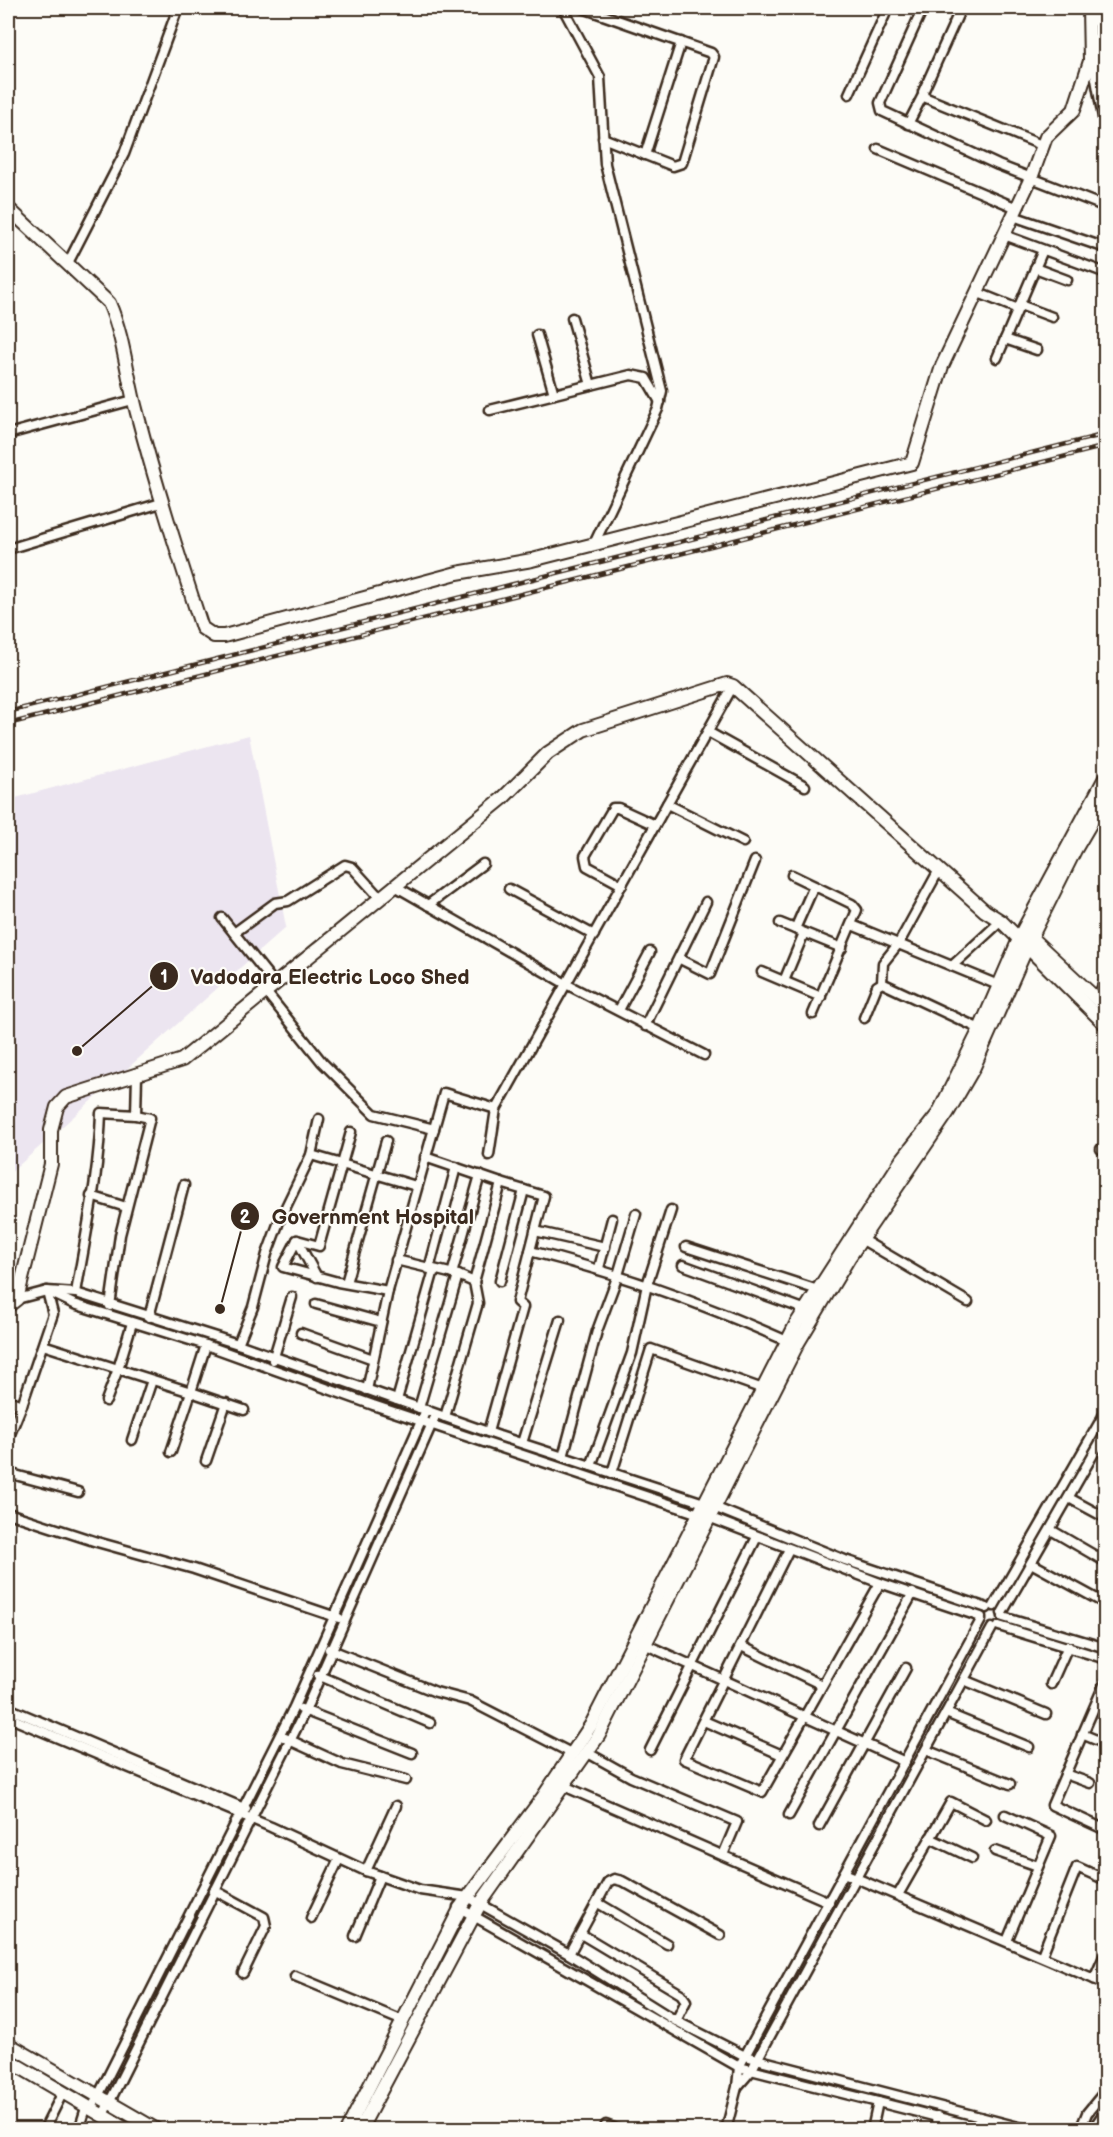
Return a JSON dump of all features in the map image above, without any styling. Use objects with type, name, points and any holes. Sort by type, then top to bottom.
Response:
[{"type":"street","points":[[68,263],[124,154],[178,8]]},
{"type":"street","points":[[563,8],[598,72],[606,168],[661,384],[660,403],[594,544]]},
{"type":"street","points":[[583,8],[711,52],[714,57],[685,159],[678,165],[673,166],[603,138]]},
{"type":"street","points":[[849,94],[888,8]]},
{"type":"street","points":[[923,8],[880,106],[882,111],[1030,178],[1106,207]]},
{"type":"street","points":[[908,124],[961,8]]},
{"type":"street","points":[[1090,8],[1106,134]]},
{"type":"street","points":[[1103,8],[1105,17]]},
{"type":"street","points":[[8,208],[109,303],[116,320],[133,400],[161,503],[202,628],[214,636],[224,636],[457,573],[529,560],[909,465],[915,456],[941,370],[1015,212],[1047,135],[1074,110],[1089,66],[1092,36]]},
{"type":"street","points":[[1092,36],[1106,96]]},
{"type":"street","points":[[645,155],[681,42]]},
{"type":"street","points":[[923,95],[927,99],[1044,146]]},
{"type":"street","points":[[878,149],[1015,212],[1106,248]]},
{"type":"street","points":[[1004,235],[1106,273]]},
{"type":"street","points":[[997,358],[1043,250]]},
{"type":"street","points":[[1035,268],[1067,280]]},
{"type":"street","points":[[976,292],[1052,318]]},
{"type":"street","points":[[572,318],[591,385]]},
{"type":"street","points":[[537,335],[554,394]]},
{"type":"street","points":[[1005,339],[1037,350]]},
{"type":"street","points":[[490,410],[639,375],[652,384],[660,403]]},
{"type":"street","points":[[8,434],[133,400]]},
{"type":"street","points":[[8,549],[161,503]]},
{"type":"street","points":[[12,1303],[51,1164],[51,1131],[57,1107],[66,1097],[182,1060],[502,798],[566,739],[583,730],[727,684],[733,686],[985,911],[1025,939],[1101,1004]]},
{"type":"street","points":[[489,1155],[496,1108],[733,686]]},
{"type":"street","points":[[708,732],[805,786]]},
{"type":"street","points":[[707,1511],[787,1341],[810,1312],[948,1112],[973,1069],[1025,939],[1106,776]]},
{"type":"street","points":[[1025,939],[1106,797]]},
{"type":"street","points":[[667,804],[743,842]]},
{"type":"street","points":[[622,885],[587,866],[585,855],[613,808],[618,808],[655,825]]},
{"type":"street","points":[[680,959],[710,974],[755,861]]},
{"type":"street","points":[[428,905],[483,864]]},
{"type":"street","points":[[234,933],[275,903],[288,901],[345,865],[352,867],[380,898]]},
{"type":"street","points":[[864,1018],[878,986],[882,983],[884,963],[899,943],[939,870]]},
{"type":"street","points":[[792,875],[856,908],[852,925],[813,1014]]},
{"type":"street","points":[[395,886],[566,984],[704,1055]]},
{"type":"street","points":[[795,929],[814,886]]},
{"type":"street","points":[[509,889],[594,935]]},
{"type":"street","points":[[645,1026],[680,959],[706,902]]},
{"type":"street","points":[[222,918],[322,1062],[374,1114],[434,1129]]},
{"type":"street","points":[[780,923],[842,948]]},
{"type":"street","points":[[952,966],[1003,923]]},
{"type":"street","points":[[852,925],[1004,988]]},
{"type":"street","points":[[784,981],[804,933]]},
{"type":"street","points":[[1025,939],[1106,1025]]},
{"type":"street","points":[[619,1010],[650,952]]},
{"type":"street","points":[[762,972],[821,997]]},
{"type":"street","points":[[1101,1004],[1106,977]]},
{"type":"street","points":[[882,983],[980,1029]]},
{"type":"street","points":[[360,2130],[472,1917],[588,1753],[707,1511],[798,1343],[818,1290],[901,1161],[938,1114],[980,1029],[1004,988]]},
{"type":"street","points":[[136,1115],[137,1075]]},
{"type":"street","points":[[367,1390],[396,1260],[444,1093],[496,1108]]},
{"type":"street","points":[[76,1293],[91,1196],[99,1163],[101,1113],[150,1118],[126,1207],[110,1306]]},
{"type":"street","points":[[238,1344],[253,1307],[267,1254],[280,1219],[311,1155],[319,1119]]},
{"type":"street","points":[[297,1240],[319,1246],[351,1132]]},
{"type":"street","points":[[346,1283],[386,1141]]},
{"type":"street","points":[[311,1155],[416,1186]]},
{"type":"street","points":[[426,1157],[544,1196],[517,1302],[523,1307],[488,1432]]},
{"type":"street","points":[[397,1400],[432,1270],[456,1167]]},
{"type":"street","points":[[103,2099],[240,1811],[294,1707],[420,1421],[480,1175]]},
{"type":"street","points":[[79,2130],[103,2099],[214,1890],[305,1711],[432,1425],[441,1416],[478,1303],[474,1282],[501,1183]]},
{"type":"street","points":[[149,1317],[184,1185]]},
{"type":"street","points":[[500,1281],[524,1190]]},
{"type":"street","points":[[91,1196],[126,1207]]},
{"type":"street","points":[[591,1466],[632,1353],[647,1285],[671,1210]]},
{"type":"street","points":[[563,1457],[597,1330],[618,1275],[636,1214]]},
{"type":"street","points":[[599,1268],[612,1220]]},
{"type":"street","points":[[535,1231],[605,1247]]},
{"type":"street","points":[[861,1239],[968,1302]]},
{"type":"street","points":[[297,1240],[283,1267],[388,1291]]},
{"type":"street","points":[[297,1240],[317,1276]]},
{"type":"street","points":[[686,1247],[818,1290]]},
{"type":"street","points":[[530,1251],[599,1268],[730,1316],[787,1341]]},
{"type":"street","points":[[396,1260],[474,1282]]},
{"type":"street","points":[[683,1265],[810,1312]]},
{"type":"street","points":[[12,1303],[47,1291],[76,1293],[110,1306],[238,1344],[441,1416],[612,1473],[707,1511],[757,1537],[981,1619],[986,1626],[1068,1646],[1106,1659]]},
{"type":"street","points":[[47,1291],[74,1304],[206,1345],[420,1421],[707,1511],[845,1560],[990,1607],[1002,1615],[1106,1648]]},
{"type":"street","points":[[8,1439],[10,1427],[22,1404],[52,1314],[47,1291]]},
{"type":"street","points":[[270,1369],[292,1297]]},
{"type":"street","points":[[316,1304],[381,1322]]},
{"type":"street","points":[[522,1443],[560,1320]]},
{"type":"street","points":[[106,1401],[132,1323]]},
{"type":"street","points":[[301,1333],[373,1359]]},
{"type":"street","points":[[43,1345],[244,1410]]},
{"type":"street","points":[[171,1452],[206,1345]]},
{"type":"street","points":[[612,1473],[651,1349],[763,1389]]},
{"type":"street","points":[[132,1440],[152,1380]]},
{"type":"street","points":[[8,1400],[22,1404]]},
{"type":"street","points":[[206,1461],[226,1403]]},
{"type":"street","points":[[726,2130],[737,2087],[739,2067],[981,1619],[1106,1411]]},
{"type":"street","points":[[737,2087],[757,2061],[964,1680],[1106,1432]]},
{"type":"street","points":[[8,1473],[78,1492]]},
{"type":"street","points":[[1069,1498],[1106,1518]]},
{"type":"street","points":[[8,1513],[97,1542],[187,1566],[346,1621]]},
{"type":"street","points":[[1051,1530],[1106,1562]]},
{"type":"street","points":[[651,1750],[757,1537]]},
{"type":"street","points":[[789,1549],[684,1759],[762,1792],[880,1582]]},
{"type":"street","points":[[1031,1563],[1106,1604]]},
{"type":"street","points":[[789,1815],[913,1593]]},
{"type":"street","points":[[641,1642],[905,1762]]},
{"type":"street","points":[[347,2130],[459,1910],[573,1754],[641,1642]]},
{"type":"street","points":[[322,1646],[436,1692],[470,1701],[573,1754]]},
{"type":"street","points":[[741,1646],[822,1685]]},
{"type":"street","points":[[1051,1684],[1068,1646]]},
{"type":"street","points":[[819,1826],[906,1668]]},
{"type":"street","points":[[310,1671],[430,1723]]},
{"type":"street","points":[[964,1680],[1046,1714]]},
{"type":"street","points":[[1104,1826],[1052,1805],[1082,1734],[1101,1701],[1106,1680]]},
{"type":"street","points":[[294,1707],[412,1753]]},
{"type":"street","points":[[8,1708],[251,1816],[267,1826],[366,1871],[420,1890],[451,1897],[468,1897],[569,1954],[676,2021],[757,2061],[1030,2130]]},
{"type":"street","points":[[946,1713],[1029,1747]]},
{"type":"street","points":[[8,1717],[240,1811]]},
{"type":"street","points":[[704,1721],[782,1755]]},
{"type":"street","points":[[1082,1734],[1106,1744]]},
{"type":"street","points":[[279,1736],[342,1764],[406,1780]]},
{"type":"street","points":[[926,1750],[1010,1784]]},
{"type":"street","points":[[588,1753],[631,1777],[737,1822],[723,1855]]},
{"type":"street","points":[[1065,1774],[1089,1783]]},
{"type":"street","points":[[564,1786],[829,1902]]},
{"type":"street","points":[[898,1895],[951,1802],[986,1820]]},
{"type":"street","points":[[366,1871],[396,1806]]},
{"type":"street","points":[[1005,1815],[1050,1836],[1007,1941]]},
{"type":"street","points":[[930,1838],[972,1858]]},
{"type":"street","points":[[994,1851],[1038,1866]]},
{"type":"street","points":[[311,1918],[339,1859]]},
{"type":"street","points":[[1041,1955],[1077,1867],[1106,1880]]},
{"type":"street","points":[[844,1873],[1106,1984]]},
{"type":"street","points":[[355,1936],[380,1876]]},
{"type":"street","points":[[569,1954],[608,1882],[618,1879],[720,1935]]},
{"type":"street","points":[[214,1890],[264,1917],[266,1921],[266,1926],[243,1973]]},
{"type":"street","points":[[451,1897],[459,1910],[739,2067],[937,2115],[989,2130]]},
{"type":"street","points":[[598,1903],[667,1944]]},
{"type":"street","points":[[581,1934],[681,1994],[686,2001],[676,2021]]},
{"type":"street","points":[[1094,1978],[1106,1952]]},
{"type":"street","points":[[295,1976],[403,2021]]},
{"type":"street","points":[[8,2044],[157,2130]]},
{"type":"street","points":[[8,2060],[94,2109],[122,2128]]},
{"type":"street","points":[[856,2096],[860,2086]]},
{"type":"street","points":[[1080,2130],[1088,2113],[1106,2090]]},
{"type":"street","points":[[44,2130],[63,2092]]},
{"type":"street","points":[[872,2130],[878,2102]]},
{"type":"street","points":[[1092,2130],[1104,2114]]},
{"type":"street","points":[[935,2130],[937,2115]]},
{"type":"street","points":[[604,2130],[606,2125],[620,2130]]},
{"type":"street","points":[[8,2127],[13,2130]]},
{"type":"shaded area","points":[[249,735],[286,927],[8,1175],[8,800]]},
{"type":"railway","points":[[8,712],[1106,434]]},
{"type":"railway","points":[[8,724],[1106,446]]},
{"type":"place","name":"Vadodara Electric Loco Shed","points":[[77,1051]]},
{"type":"place","name":"Government Hospital","points":[[220,1309]]}]
